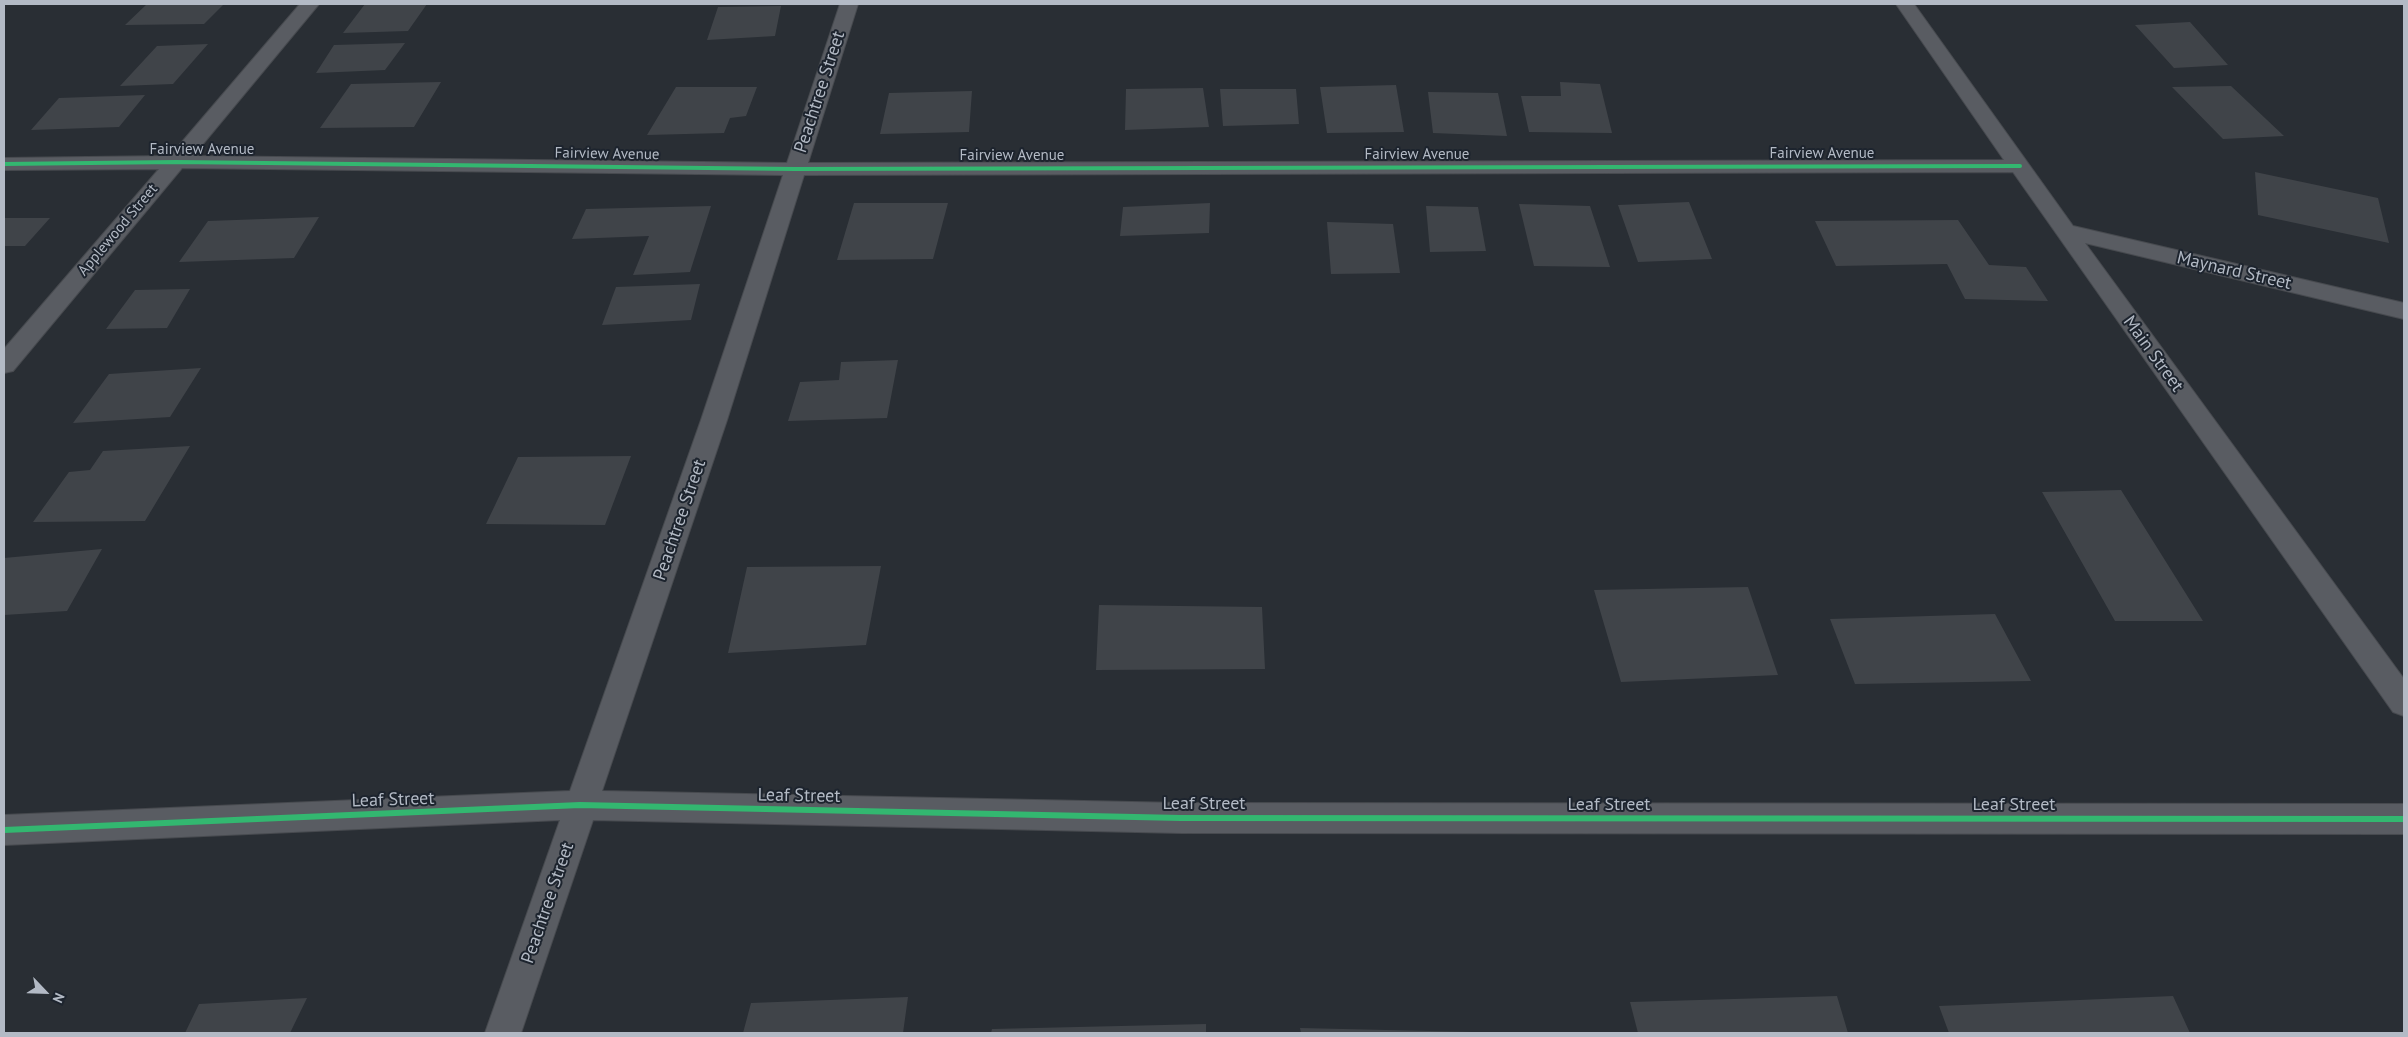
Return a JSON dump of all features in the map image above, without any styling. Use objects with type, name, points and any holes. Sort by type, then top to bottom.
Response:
[{"type":"street","name":"Applewood Street","points":[[4,365],[310,4]]},
{"type":"street","name":"Peachtree Street","points":[[503,1033],[714,420],[849,4]]},
{"type":"street","name":"Main Street","points":[[1905,4],[2065,231],[2404,703]]},
{"type":"street","name":"Fairview Avenue","points":[[4,164],[176,162],[795,169],[2020,166]]},
{"type":"street","name":"Maynard Street","points":[[2065,231],[2404,310]]},
{"type":"street","name":"Leaf Street","points":[[4,830],[580,806],[1181,818],[2404,820]]},
{"type":"building","points":[[147,4],[224,4],[204,24],[125,25]]},
{"type":"building","points":[[365,4],[427,4],[408,31],[343,33]]},
{"type":"building","points":[[781,6],[775,36],[707,40],[718,7]]},
{"type":"building","points":[[2190,22],[2228,65],[2174,68],[2135,25]]},
{"type":"building","points":[[405,43],[385,70],[316,73],[334,45]]},
{"type":"building","points":[[208,44],[173,84],[120,86],[157,46]]},
{"type":"building","points":[[441,82],[414,127],[320,128],[351,84]]},
{"type":"building","points":[[1560,82],[1600,84],[1612,133],[1529,132],[1521,96],[1561,96]]},
{"type":"building","points":[[1396,85],[1404,132],[1327,133],[1320,87]]},
{"type":"building","points":[[2231,86],[2284,136],[2223,139],[2172,87]]},
{"type":"building","points":[[676,87],[757,87],[746,116],[730,118],[724,133],[647,135]]},
{"type":"building","points":[[1203,88],[1209,127],[1125,130],[1126,89]]},
{"type":"building","points":[[1220,89],[1296,89],[1299,124],[1223,126]]},
{"type":"building","points":[[972,91],[969,132],[880,134],[889,93]]},
{"type":"building","points":[[1428,92],[1498,93],[1507,136],[1433,133]]},
{"type":"building","points":[[145,95],[119,127],[31,130],[59,98]]},
{"type":"building","points":[[2255,172],[2378,198],[2389,243],[2258,215]]},
{"type":"building","points":[[1689,202],[1712,259],[1638,262],[1618,205]]},
{"type":"building","points":[[854,203],[948,203],[933,259],[837,260]]},
{"type":"building","points":[[1210,203],[1209,233],[1120,236],[1123,207]]},
{"type":"building","points":[[1519,204],[1590,206],[1610,267],[1534,266]]},
{"type":"building","points":[[711,206],[690,272],[633,275],[649,236],[572,239],[586,209]]},
{"type":"building","points":[[1426,206],[1478,207],[1486,251],[1430,252]]},
{"type":"building","points":[[319,217],[294,258],[179,262],[208,221]]},
{"type":"building","points":[[4,218],[50,218],[25,246],[4,246]]},
{"type":"building","points":[[1958,220],[1989,265],[2026,267],[2048,301],[1965,299],[1947,264],[1836,266],[1815,221]]},
{"type":"building","points":[[1327,222],[1393,224],[1400,273],[1331,274]]},
{"type":"building","points":[[700,284],[691,320],[602,325],[616,287]]},
{"type":"building","points":[[190,289],[167,328],[106,329],[135,290]]},
{"type":"building","points":[[898,360],[887,418],[788,421],[800,382],[839,380],[841,362]]},
{"type":"building","points":[[201,368],[170,417],[73,423],[109,374]]},
{"type":"building","points":[[190,446],[145,521],[33,522],[69,472],[90,470],[103,451]]},
{"type":"building","points":[[631,456],[605,525],[486,524],[518,457]]},
{"type":"building","points":[[2121,490],[2203,621],[2115,621],[2042,492]]},
{"type":"building","points":[[102,549],[67,611],[4,615],[4,558]]},
{"type":"building","points":[[881,566],[866,645],[728,653],[747,567]]},
{"type":"building","points":[[1748,587],[1778,675],[1621,682],[1594,590]]},
{"type":"building","points":[[1099,605],[1262,607],[1265,669],[1096,670]]},
{"type":"building","points":[[1995,614],[2031,681],[1855,684],[1830,619]]},
{"type":"building","points":[[1837,996],[1848,1033],[1638,1033],[1630,1002]]},
{"type":"building","points":[[2173,996],[2190,1033],[1949,1033],[1939,1006]]},
{"type":"building","points":[[908,997],[903,1033],[743,1033],[751,1003]]},
{"type":"building","points":[[307,998],[290,1033],[185,1033],[199,1004]]},
{"type":"building","points":[[1206,1024],[1206,1033],[991,1033],[992,1029]]},
{"type":"building","points":[[1300,1028],[1474,1032],[1474,1033],[1301,1033]]},
{"type":"cycle path","points":[[4,164],[176,162],[795,169],[2020,166]]},
{"type":"cycle path","points":[[4,830],[580,805],[1181,818],[2404,819]]}]
